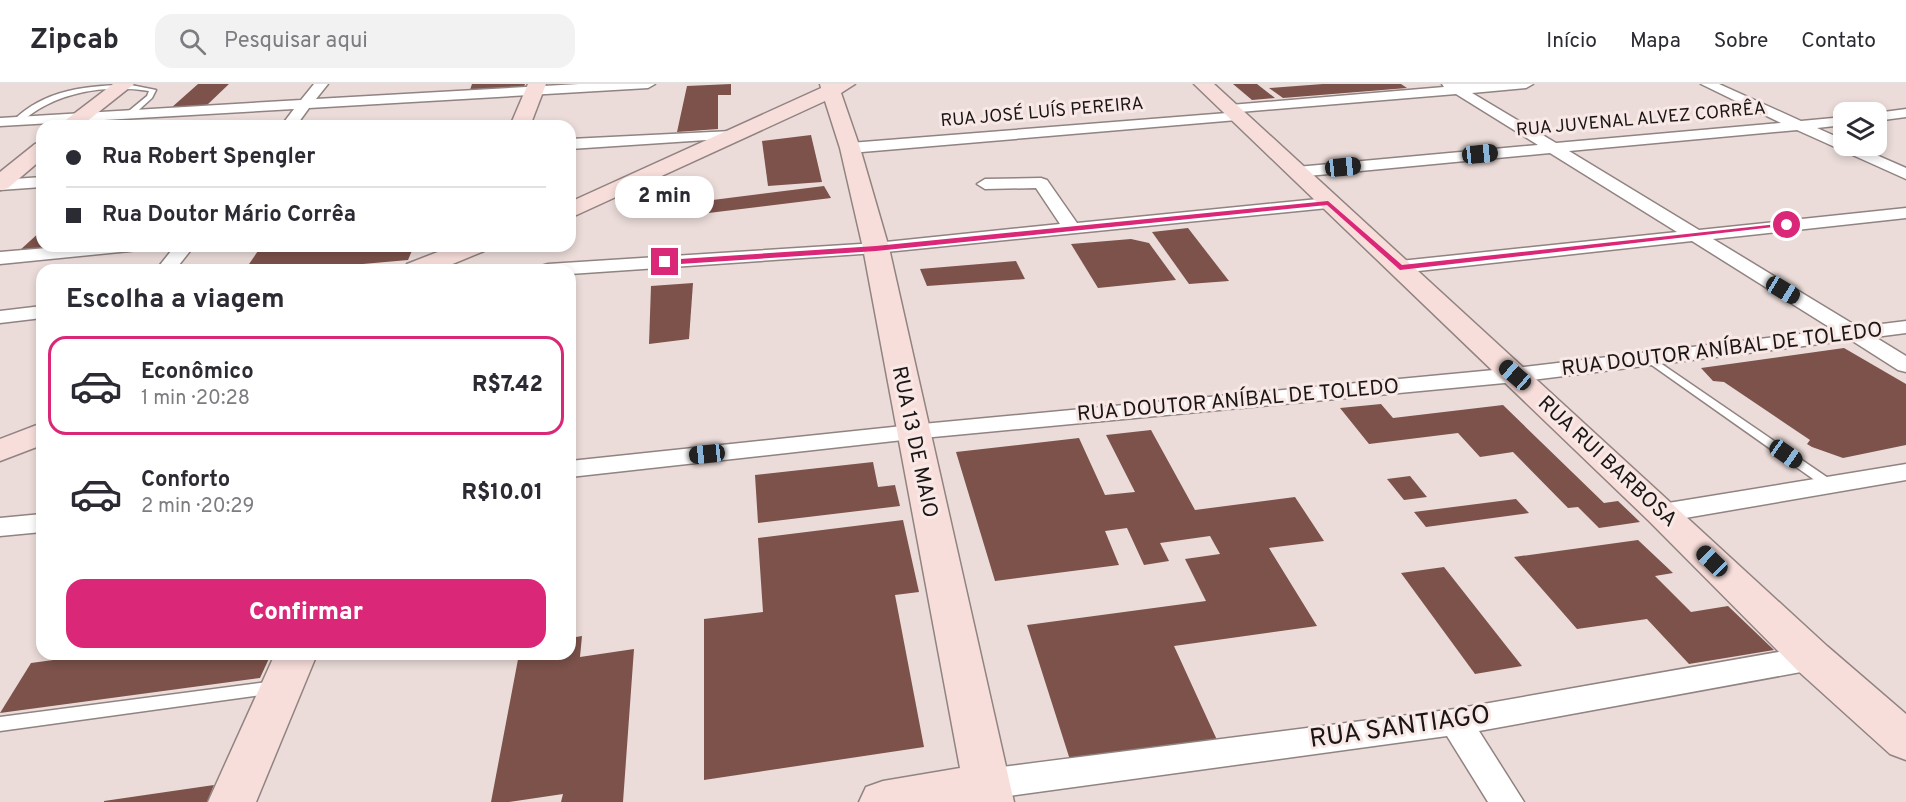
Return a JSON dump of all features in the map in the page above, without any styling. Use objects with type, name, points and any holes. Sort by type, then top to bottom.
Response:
[{"type":"main road","name":"RUA RUI BARBOSA","points":[[1203,84],[1662,513],[1812,657],[1906,741]]},
{"type":"main road","points":[[76,120],[123,86]]},
{"type":"main road","points":[[576,208],[835,86]]},
{"type":"main road","name":"RUA 13 DE MAIO","points":[[835,86],[876,248],[988,793]]},
{"type":"main road","points":[[522,120],[536,87]]},
{"type":"main road","points":[[0,184],[36,153]]},
{"type":"main road","points":[[434,264],[468,253]]},
{"type":"main road","points":[[0,451],[36,436]]},
{"type":"main road","points":[[232,802],[289,670]]},
{"type":"main road","points":[[883,802],[988,793]]},
{"type":"street","points":[[293,120],[321,84]]},
{"type":"street","points":[[89,120],[128,115],[536,87],[648,84]]},
{"type":"street","name":"RUA JOSÉ LUÍS PEREIRA","points":[[850,148],[1233,113],[1453,87],[1526,84]]},
{"type":"street","points":[[1708,84],[1906,174]]},
{"type":"street","points":[[1453,87],[1906,365]]},
{"type":"street","points":[[1887,116],[1906,113]]},
{"type":"street","points":[[0,122],[36,121]]},
{"type":"street","name":"RUA JUVENAL ALVEZ CORRÊA","points":[[1298,172],[1833,122]]},
{"type":"street","points":[[576,144],[732,135]]},
{"type":"street","points":[[0,184],[36,182]]},
{"type":"street","points":[[985,184],[1041,183],[1072,229]]},
{"type":"street","points":[[576,268],[876,248],[1328,203]]},
{"type":"street","points":[[1400,267],[1691,234],[1906,213]]},
{"type":"street","points":[[0,258],[65,252]]},
{"type":"street","points":[[170,264],[180,252]]},
{"type":"street","points":[[0,316],[36,313]]},
{"type":"street","name":"RUA DOUTOR ANÍBAL DE TOLEDO","points":[[576,468],[912,432],[1515,375],[1906,327]]},
{"type":"street","points":[[1662,513],[1906,472]]},
{"type":"street","points":[[0,527],[36,524]]},
{"type":"street","name":"RUA SANTIAGO","points":[[988,793],[1455,722],[1812,657]]},
{"type":"street","points":[[1455,722],[1507,802]]},
{"type":"lane","points":[[17,121],[47,100],[58,96],[123,86],[146,87],[153,90],[150,97],[128,115]]},
{"type":"lane","points":[[1650,358],[1830,485]]},
{"type":"lane","points":[[0,724],[289,670]]},
{"type":"building","points":[[198,84],[229,84],[206,106],[171,108]]},
{"type":"building","points":[[472,84],[525,84],[523,89],[469,93]]},
{"type":"building","points":[[731,84],[731,95],[718,95],[718,129],[677,132],[687,86]]},
{"type":"building","points":[[1233,84],[1257,84],[1275,98],[1252,100]]},
{"type":"building","points":[[1323,84],[1401,84],[1407,88],[1283,98],[1269,88]]},
{"type":"building","points":[[811,135],[822,182],[768,186],[762,141]]},
{"type":"building","points":[[824,186],[831,198],[692,215],[689,203]]},
{"type":"building","points":[[1188,228],[1229,281],[1189,284],[1152,232]]},
{"type":"building","points":[[36,235],[36,250],[19,251]]},
{"type":"building","points":[[1131,239],[1149,243],[1176,280],[1098,288],[1071,244]]},
{"type":"building","points":[[257,252],[411,252],[408,260],[363,264],[249,264]]},
{"type":"building","points":[[1016,261],[1025,279],[927,286],[920,269]]},
{"type":"building","points":[[693,283],[689,339],[649,344],[651,286]]},
{"type":"building","points":[[1844,348],[1906,384],[1906,445],[1843,458],[1812,447],[1807,444],[1810,440],[1724,382],[1713,381],[1701,368]]},
{"type":"building","points":[[1381,404],[1393,418],[1503,405],[1604,503],[1618,501],[1640,522],[1599,528],[1578,507],[1568,508],[1513,452],[1480,457],[1458,433],[1369,444],[1340,408]]},
{"type":"building","points":[[1151,430],[1195,510],[1295,497],[1324,541],[1269,548],[1317,626],[1174,646],[1217,740],[1071,763],[1027,625],[1206,601],[1185,559],[1220,554],[1210,536],[1160,543],[1169,561],[1144,565],[1127,528],[1105,531],[1119,565],[995,581],[956,452],[1079,438],[1105,495],[1135,492],[1106,435]]},
{"type":"building","points":[[873,462],[878,487],[895,485],[900,506],[758,523],[755,475]]},
{"type":"building","points":[[1410,476],[1427,497],[1404,500],[1387,479]]},
{"type":"building","points":[[1516,499],[1529,513],[1426,527],[1414,512]]},
{"type":"building","points":[[903,520],[919,592],[895,595],[924,747],[704,780],[704,619],[763,612],[758,538]]},
{"type":"building","points":[[1638,540],[1673,573],[1655,576],[1691,612],[1728,606],[1774,650],[1689,664],[1647,619],[1577,629],[1514,557]]},
{"type":"building","points":[[1444,567],[1522,666],[1475,674],[1401,573]]},
{"type":"building","points":[[582,636],[580,657],[634,649],[623,802],[561,802],[563,794],[509,802],[491,802],[518,660],[576,660],[576,637]]},
{"type":"building","points":[[53,660],[268,660],[260,678],[0,713],[31,663]]},
{"type":"building","points":[[214,785],[207,802],[104,802],[104,801]]},
{"type":"route","points":[[665,262],[876,248],[1328,203],[1400,267],[1787,225]]}]
